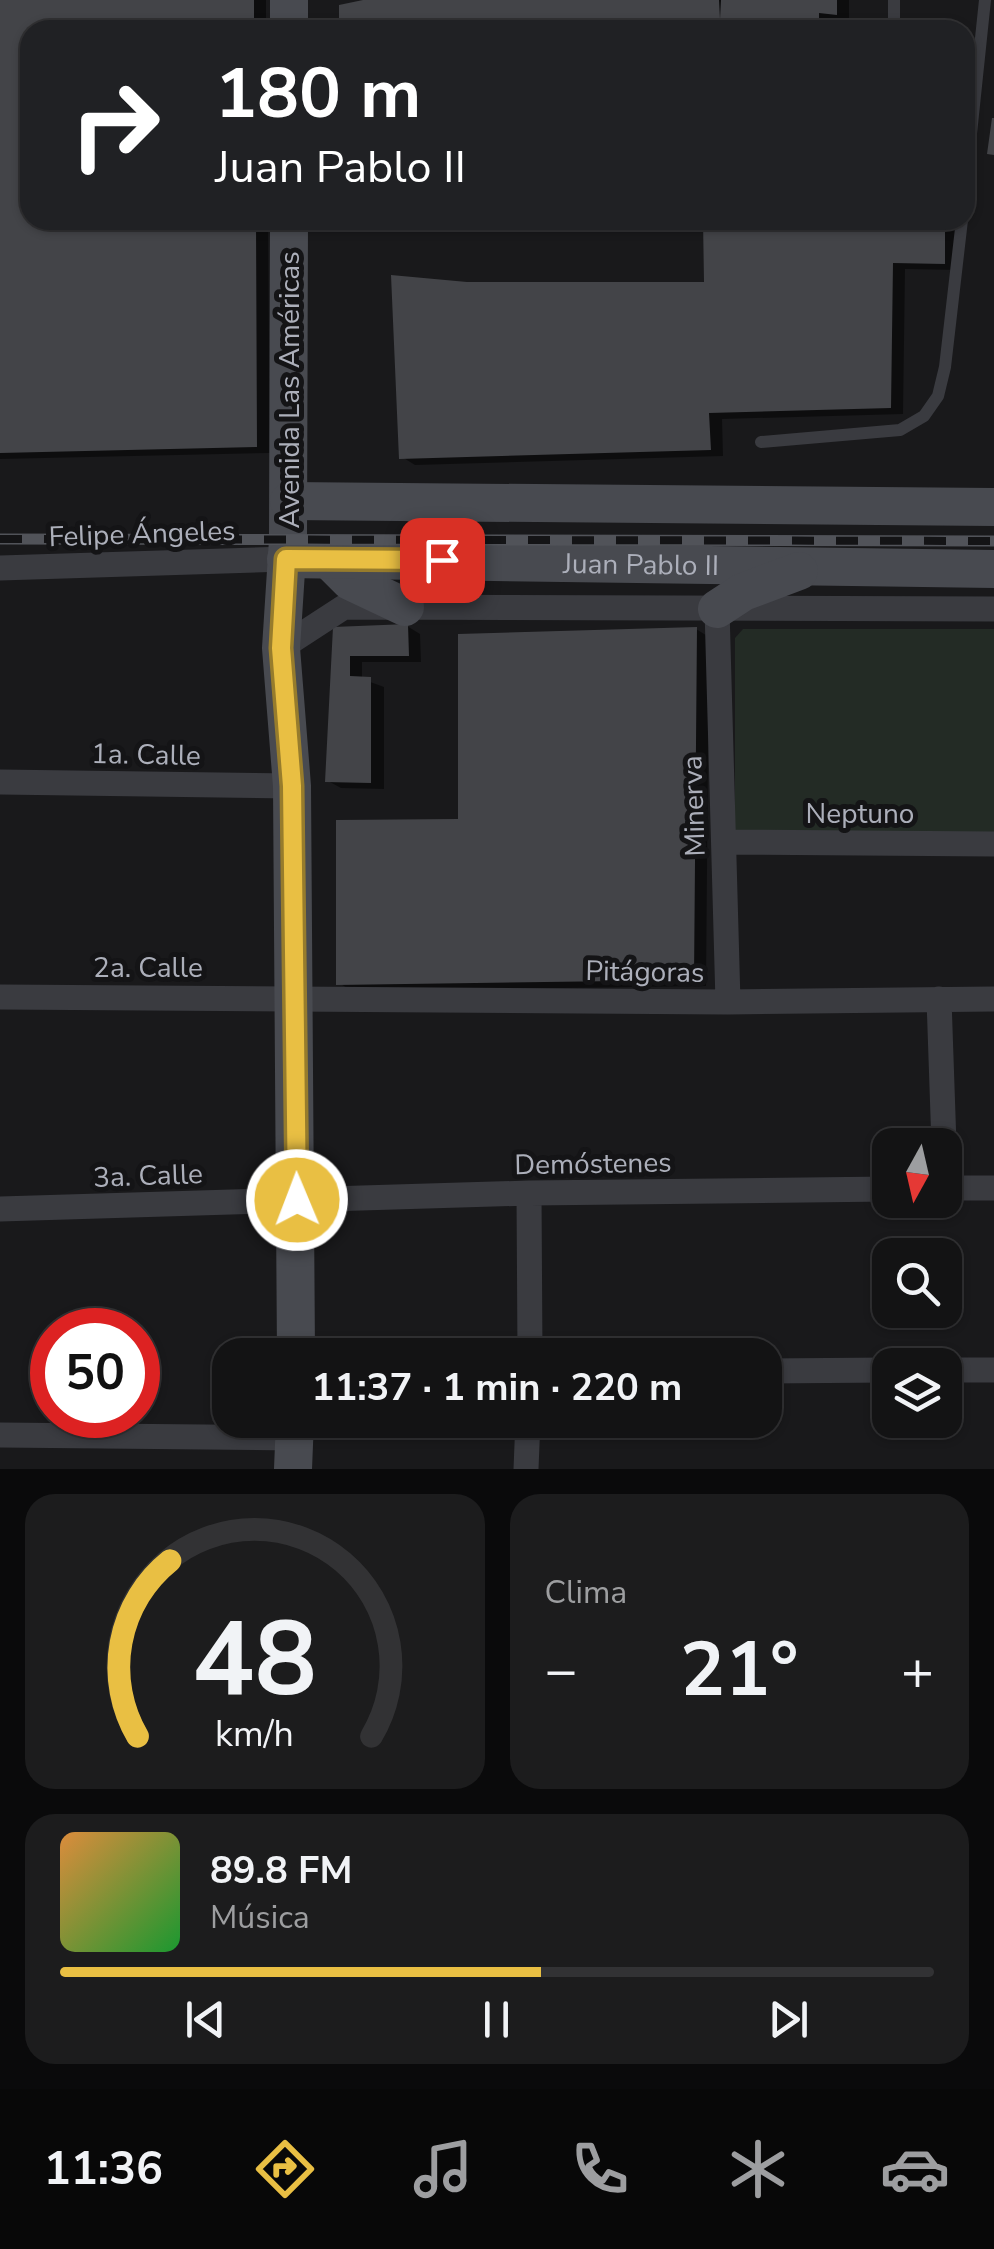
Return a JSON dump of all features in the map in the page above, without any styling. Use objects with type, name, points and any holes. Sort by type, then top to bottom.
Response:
[{"type":"main road","name":"Avenida Las Américas","points":[[289,230],[289,501],[281,648],[292,786],[296,1338]]},
{"type":"main road","name":"Juan Pablo II","points":[[289,501],[994,507]]},
{"type":"main road","points":[[327,558],[350,581],[406,608]]},
{"type":"main road","name":"Juan Pablo II","points":[[286,559],[825,563],[994,569]]},
{"type":"main road","points":[[718,609],[742,592],[825,563]]},
{"type":"street","name":"Felipe Ángeles","points":[[0,568],[286,559]]},
{"type":"street","points":[[281,648],[320,618],[344,606],[994,608]]},
{"type":"street","name":"Minerva","points":[[718,609],[728,1002]]},
{"type":"street","name":"1a. Calle","points":[[0,782],[292,786]]},
{"type":"street","name":"Neptuno","points":[[725,842],[994,844]]},
{"type":"street","name":"2a. Calle","points":[[0,997],[296,998]]},
{"type":"street","name":"Pitágoras","points":[[296,998],[728,1002],[994,999]]},
{"type":"street","points":[[939,999],[943,1128]]},
{"type":"street","points":[[962,1188],[994,1188]]},
{"type":"street","name":"Demóstenes","points":[[297,1200],[872,1189]]},
{"type":"street","points":[[528,1193],[530,1338]]},
{"type":"street","name":"3a. Calle","points":[[0,1209],[297,1200]]},
{"type":"street","points":[[782,1371],[872,1370]]},
{"type":"street","points":[[962,1370],[994,1370]]},
{"type":"street","points":[[0,1434],[294,1442]]},
{"type":"street","points":[[526,1469],[527,1438]]},
{"type":"lane","points":[[975,62],[985,0]]},
{"type":"lane","points":[[761,442],[900,430],[924,416],[938,396],[945,366],[961,230]]},
{"type":"shaded area","points":[[743,629],[994,629],[994,838],[735,834],[735,638]]},
{"type":"building","points":[[0,0],[254,0],[254,20],[20,20],[20,230],[256,230],[257,447],[0,453]]},
{"type":"building","points":[[363,0],[719,0],[720,19],[721,0],[837,0],[837,15],[819,13],[819,20],[339,20],[339,5]]},
{"type":"building","points":[[994,118],[994,155],[987,154]]},
{"type":"building","points":[[703,230],[945,230],[945,264],[893,263],[891,408],[709,413],[711,450],[399,459],[391,275],[467,282],[704,282]]},
{"type":"building","points":[[408,624],[409,656],[350,656],[350,676],[371,677],[371,783],[325,782],[333,627]]},
{"type":"building","points":[[697,627],[694,980],[336,985],[336,820],[458,819],[458,634]]},
{"type":"railway","points":[[0,539],[994,541]]},
{"type":"route","points":[[297,1200],[292,786],[281,648],[286,559],[442,560]]}]
